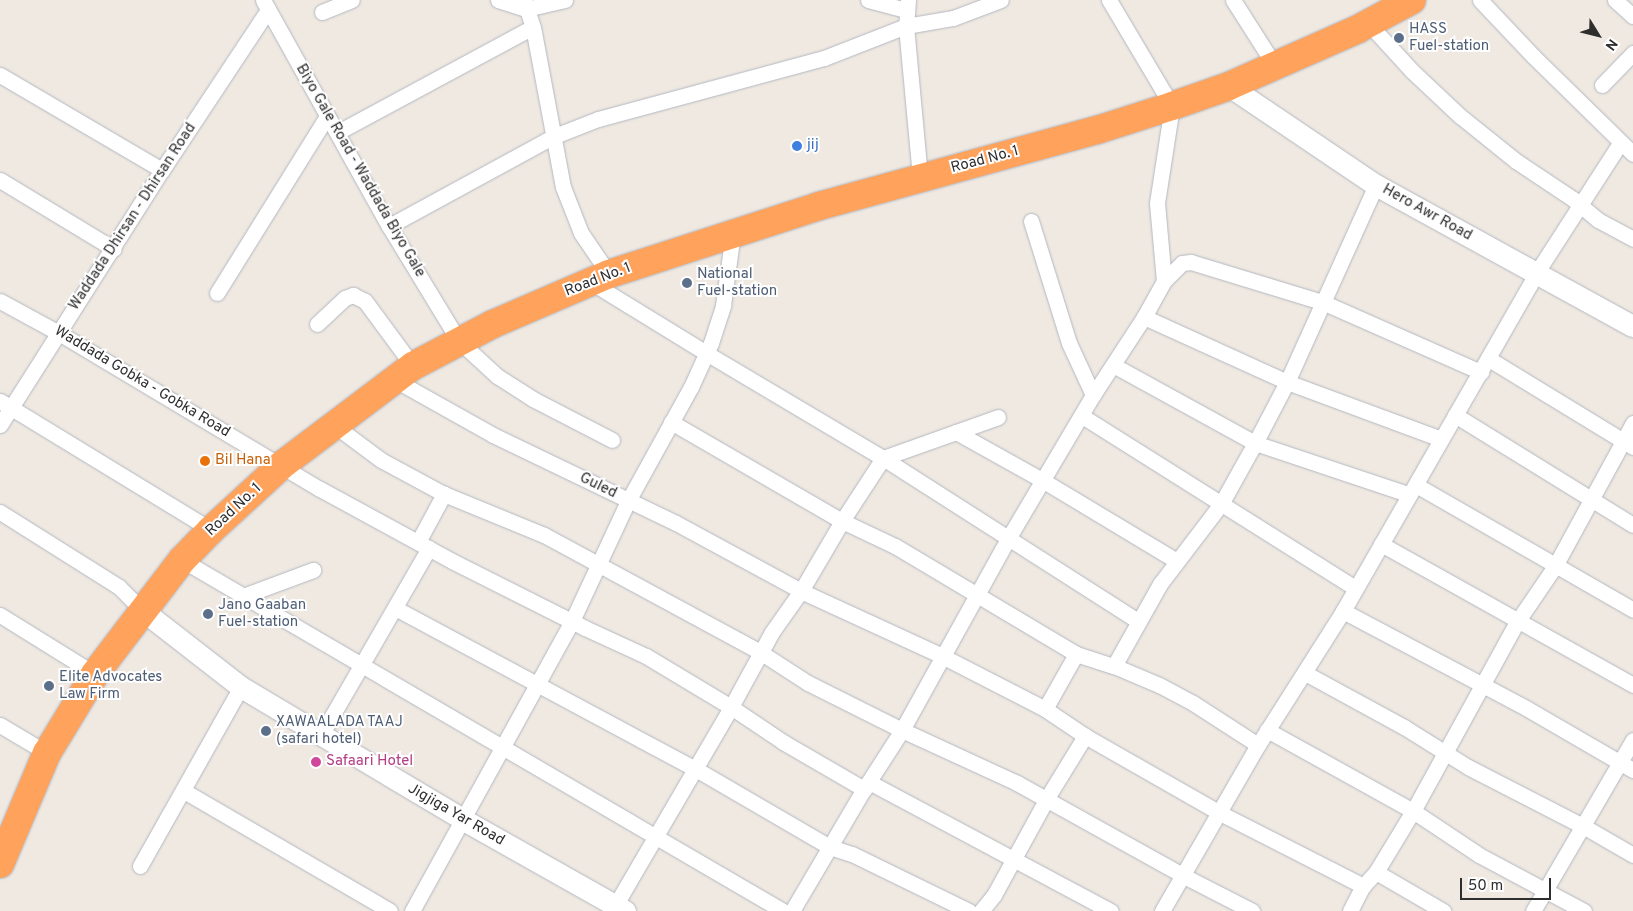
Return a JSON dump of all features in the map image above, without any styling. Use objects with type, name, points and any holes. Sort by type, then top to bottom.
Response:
[{"type":"highway","name":"Road No. 1","points":[[0,864],[5,834],[47,753],[95,674],[182,560],[282,465],[404,373],[459,341],[599,278],[733,233],[920,178],[1096,130],[1172,106],[1230,86],[1368,23],[1412,0]]},
{"type":"street","points":[[322,12],[352,0]]},
{"type":"street","points":[[498,0],[525,5],[565,0]]},
{"type":"street","points":[[868,0],[907,5],[906,26],[920,178]]},
{"type":"street","points":[[389,226],[552,137],[598,119],[824,58],[906,26],[954,18],[1001,0]]},
{"type":"street","points":[[1109,0],[1172,106],[1157,203],[1164,281]]},
{"type":"street","points":[[1233,0],[1274,66]]},
{"type":"street","points":[[1480,0],[1633,154]]},
{"type":"street","points":[[1615,0],[1633,16]]},
{"type":"street","name":"Biyo Gale Road - Waddada Biyo Gale","points":[[266,5],[389,226],[459,341],[498,376],[533,399],[612,440]]},
{"type":"street","name":"Waddada Dhirsan - Dhirsan Road","points":[[0,425],[5,404],[59,332],[114,249],[266,5]]},
{"type":"street","points":[[525,5],[533,27],[552,137],[564,187],[599,278],[706,353],[883,458],[1138,620]]},
{"type":"street","points":[[1368,23],[1412,71],[1460,116],[1516,161],[1580,205],[1598,220],[1633,240]]},
{"type":"street","points":[[338,132],[533,27]]},
{"type":"street","points":[[1602,85],[1633,53]]},
{"type":"street","points":[[0,75],[162,170]]},
{"type":"street","name":"Hero Awr Road","points":[[1230,86],[1376,185],[1633,326]]},
{"type":"street","points":[[217,293],[327,116]]},
{"type":"street","points":[[1162,911],[1267,730],[1343,611],[1354,588],[1442,440],[1537,272],[1620,143]]},
{"type":"street","points":[[0,180],[114,249]]},
{"type":"street","points":[[1114,666],[1138,620],[1177,561],[1222,504],[1287,382],[1376,185]]},
{"type":"street","points":[[1031,221],[1069,343],[1093,395]]},
{"type":"street","points":[[419,909],[462,819],[503,749],[572,621],[628,501],[691,387],[706,353],[723,305],[733,233]]},
{"type":"street","points":[[792,911],[902,730],[1009,537],[1093,395],[1144,317],[1164,281],[1182,263],[1191,262],[1322,302],[1485,365],[1628,444]]},
{"type":"street","points":[[317,324],[345,298],[353,295],[365,301],[404,373]]},
{"type":"street","name":"Waddada Gobka - Gobka Road","points":[[0,301],[59,332],[320,489],[423,545],[572,621],[646,656],[731,707],[783,742],[1014,859],[1111,911]]},
{"type":"street","points":[[1144,317],[1287,382],[1442,440]]},
{"type":"street","points":[[1113,365],[1254,443],[1413,490],[1633,610]]},
{"type":"street","name":"Guled","points":[[404,373],[494,435],[676,523],[801,591],[942,656],[1045,709],[1086,736],[1220,813],[1364,886]]},
{"type":"street","points":[[5,404],[212,530]]},
{"type":"street","points":[[1455,415],[1633,525]]},
{"type":"street","points":[[1082,416],[1354,588]]},
{"type":"street","points":[[617,909],[760,652],[801,591],[842,521],[883,458],[998,417]]},
{"type":"street","points":[[671,422],[842,521],[895,546],[1076,654],[1114,666],[1159,684],[1193,703],[1258,745]]},
{"type":"street","points":[[1350,911],[1413,811],[1480,686],[1517,622],[1555,566],[1591,499],[1628,444],[1633,423]]},
{"type":"street","points":[[334,425],[381,460],[444,494],[536,531],[760,652],[808,683],[902,730],[1047,798],[1182,875],[1252,911]]},
{"type":"street","points":[[956,432],[1042,480],[1177,561]]},
{"type":"street","points":[[321,735],[395,608],[444,494]]},
{"type":"street","points":[[0,512],[118,587],[142,610]]},
{"type":"street","points":[[1381,544],[1633,686]]},
{"type":"street","points":[[182,560],[655,838],[783,911]]},
{"type":"street","points":[[243,596],[313,570]]},
{"type":"street","points":[[395,608],[694,768],[830,847],[852,854],[970,911]]},
{"type":"street","name":"Jigjiga Yar Road","points":[[142,610],[241,687],[617,909]]},
{"type":"street","points":[[1343,611],[1480,686],[1526,708],[1633,770]]},
{"type":"street","points":[[0,615],[95,674]]},
{"type":"street","points":[[1045,709],[1076,654]]},
{"type":"street","points":[[1305,673],[1445,751],[1468,767],[1583,826],[1633,855]]},
{"type":"street","points":[[140,866],[241,687]]},
{"type":"street","points":[[0,726],[47,753]]},
{"type":"street","points":[[1267,730],[1413,811],[1479,855],[1584,911]]},
{"type":"street","points":[[981,911],[994,895],[1047,798],[1086,736]]},
{"type":"street","points":[[1533,911],[1633,740]]},
{"type":"street","points":[[184,791],[390,911]]},
{"type":"street","points":[[1376,872],[1442,911]]},
{"type":"place","name":"HASS Fuel-station","points":[[1399,38]]},
{"type":"place","name":"jij","points":[[797,146]]},
{"type":"place","name":"National Fuel-station","points":[[687,283]]},
{"type":"place","name":"Bil Hana","points":[[205,461]]},
{"type":"place","name":"Jano Gaaban Fuel-station","points":[[208,614]]},
{"type":"place","name":"Elite Advocates Law Firm","points":[[49,686]]},
{"type":"place","name":"XAWAALADA TAAJ (safari hotel)","points":[[266,731]]},
{"type":"place","name":"Safaari Hotel","points":[[316,762]]}]
